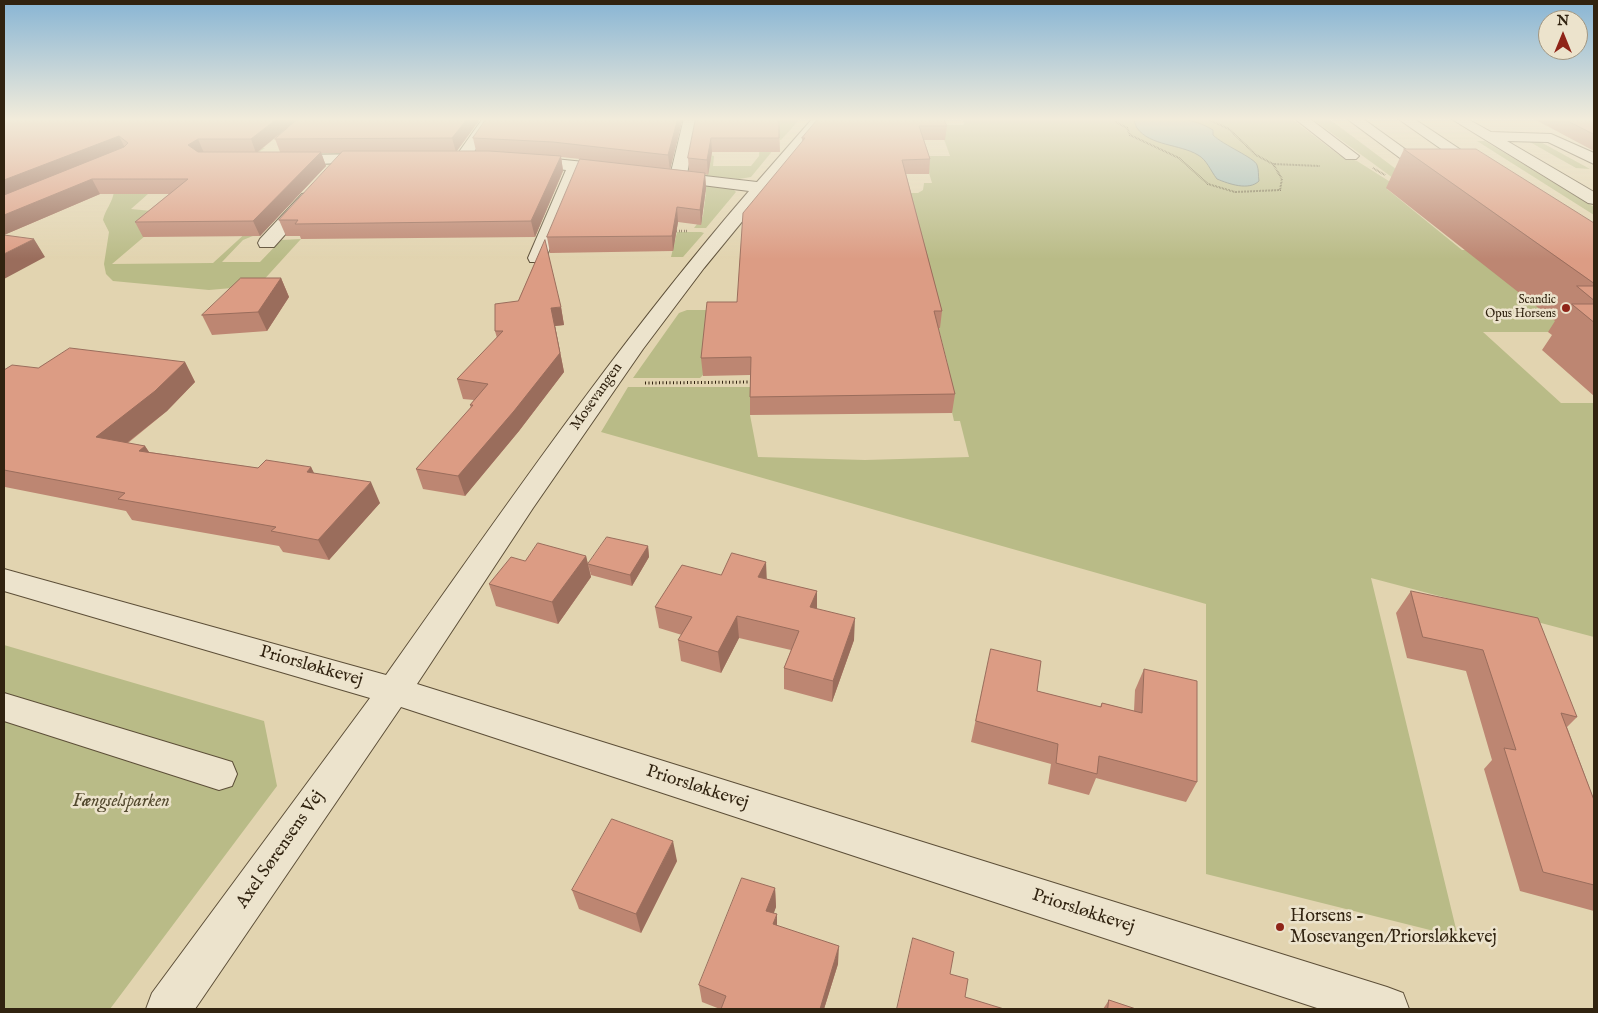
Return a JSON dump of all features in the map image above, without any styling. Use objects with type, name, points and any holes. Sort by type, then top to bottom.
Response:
[{"type":"street","points":[[268,243],[337,165]]},
{"type":"street","points":[[568,165],[632,172]]},
{"type":"street","points":[[678,178],[681,165]]},
{"type":"street","name":"Mosevangen","points":[[394,691],[609,380],[679,286],[781,165]]},
{"type":"street","points":[[1420,165],[1437,178]]},
{"type":"street","points":[[1464,165],[1483,178]]},
{"type":"street","points":[[1538,165],[1594,199]]},
{"type":"street","points":[[1559,165],[1586,180]]},
{"type":"street","points":[[537,258],[576,166]]},
{"type":"street","points":[[650,174],[762,188]]},
{"type":"street","points":[[1556,176],[1586,180]]},
{"type":"street","name":"Priorsløkkevej","points":[[4,580],[394,691],[1386,1009]]},
{"type":"street","name":"Axel Sørensens Vej","points":[[168,1009],[394,691]]},
{"type":"street","points":[[4,707],[219,774]]},
{"type":"path","points":[[1189,165],[1199,177],[1223,189],[1252,193],[1280,190],[1283,183],[1282,176],[1274,165]]},
{"type":"path","points":[[1305,165],[1323,166]]},
{"type":"path","points":[[666,231],[723,233]]},
{"type":"path","points":[[742,375],[742,382]]},
{"type":"path","points":[[609,380],[626,383],[762,382]]},
{"type":"green space","points":[[139,165],[224,165],[148,194],[131,209],[172,213],[112,264],[213,263],[249,230],[265,231],[243,240],[222,262],[260,262],[281,240],[301,239],[260,284],[255,286],[209,290],[113,281],[106,274],[104,264],[109,232],[103,220],[114,191]]},
{"type":"green space","points":[[707,165],[761,165],[751,177],[739,179],[703,176]]},
{"type":"green space","points":[[927,165],[1364,165],[1400,188],[1387,189],[1462,250],[1471,250],[1569,332],[1483,332],[1561,403],[1594,403],[1594,637],[1371,578],[1458,937],[1206,874],[1206,604],[601,432],[628,387],[751,387],[750,415],[758,457],[865,460],[969,457],[960,421],[954,421],[946,385],[948,365],[904,193],[918,193],[923,190],[924,183],[932,183]]},
{"type":"green space","points":[[1376,165],[1391,165],[1412,181],[1397,181]]},
{"type":"green space","points":[[1515,165],[1525,165],[1594,207],[1594,215]]},
{"type":"green space","points":[[1571,165],[1583,165],[1590,169],[1576,168]]},
{"type":"green space","points":[[690,183],[732,188],[736,192],[706,228],[694,228],[703,216],[706,192]]},
{"type":"green space","points":[[677,232],[704,233],[683,257],[671,257]]},
{"type":"green space","points":[[687,310],[710,310],[703,375],[700,378],[633,378],[679,313]]},
{"type":"green space","name":"Fængselsparken","points":[[4,645],[264,721],[277,786],[110,1009],[4,1009]]},
{"type":"water","points":[[1208,165],[1257,165],[1258,167],[1259,181],[1250,186],[1233,184],[1217,179]]},
{"type":"building","points":[[4,165],[42,165],[4,180]]},
{"type":"building","points":[[78,165],[308,165],[253,221],[135,222],[188,179],[92,179],[4,215],[4,195]]},
{"type":"building","points":[[330,165],[557,165],[531,221],[295,224],[298,220],[279,220]]},
{"type":"building","points":[[577,165],[636,165],[705,173],[700,210],[677,207],[672,236],[547,237]]},
{"type":"building","points":[[782,165],[903,165],[942,311],[934,311],[955,394],[750,397],[751,357],[701,358],[707,302],[737,302],[743,213]]},
{"type":"building","points":[[1427,165],[1502,165],[1594,223],[1594,283]]},
{"type":"building","points":[[4,235],[34,239],[4,254]]},
{"type":"building","points":[[545,240],[561,307],[551,308],[560,353],[514,411],[458,476],[416,469],[473,405],[470,405],[488,384],[457,379],[503,331],[495,331],[495,304],[518,301]]},
{"type":"building","points":[[241,278],[281,278],[258,312],[202,315]]},
{"type":"building","points":[[1577,286],[1594,286],[1594,300]]},
{"type":"building","points":[[1572,304],[1594,304],[1594,322]]},
{"type":"building","points":[[70,348],[185,362],[155,391],[96,437],[145,446],[139,451],[258,468],[266,460],[311,467],[307,472],[371,482],[318,540],[271,531],[276,527],[118,499],[125,493],[4,470],[4,370],[12,365],[38,368]]},
{"type":"building","points":[[607,537],[648,546],[630,575],[588,564]]},
{"type":"building","points":[[538,543],[586,556],[552,602],[489,584],[511,557],[525,561]]},
{"type":"building","points":[[732,553],[766,562],[758,577],[817,591],[810,607],[855,618],[833,681],[784,668],[799,631],[737,616],[718,652],[678,640],[692,617],[655,607],[682,565],[721,575]]},
{"type":"building","points":[[1411,591],[1538,618],[1577,717],[1561,713],[1594,800],[1594,885],[1543,872],[1504,748],[1516,750],[1483,650],[1423,637]]},
{"type":"building","points":[[991,649],[1041,661],[1037,691],[1101,707],[1102,703],[1142,713],[1144,669],[1197,681],[1197,782],[1099,756],[1097,774],[1056,763],[1058,744],[976,721]]},
{"type":"building","points":[[612,819],[673,841],[636,914],[572,890]]},
{"type":"building","points":[[742,878],[775,888],[766,911],[777,914],[773,924],[839,946],[820,1009],[721,1009],[726,996],[699,985]]},
{"type":"building","points":[[913,938],[954,952],[950,974],[968,979],[965,997],[1004,1009],[897,1009]]},
{"type":"building","points":[[1109,1000],[1136,1009],[1108,1009]]},
{"type":"place","name":"Scandic Opus Horsens","points":[[1566,308]]},
{"type":"place","name":"Horsens - Mosevangen/Priorsløkkevej","points":[[1280,927]]}]
